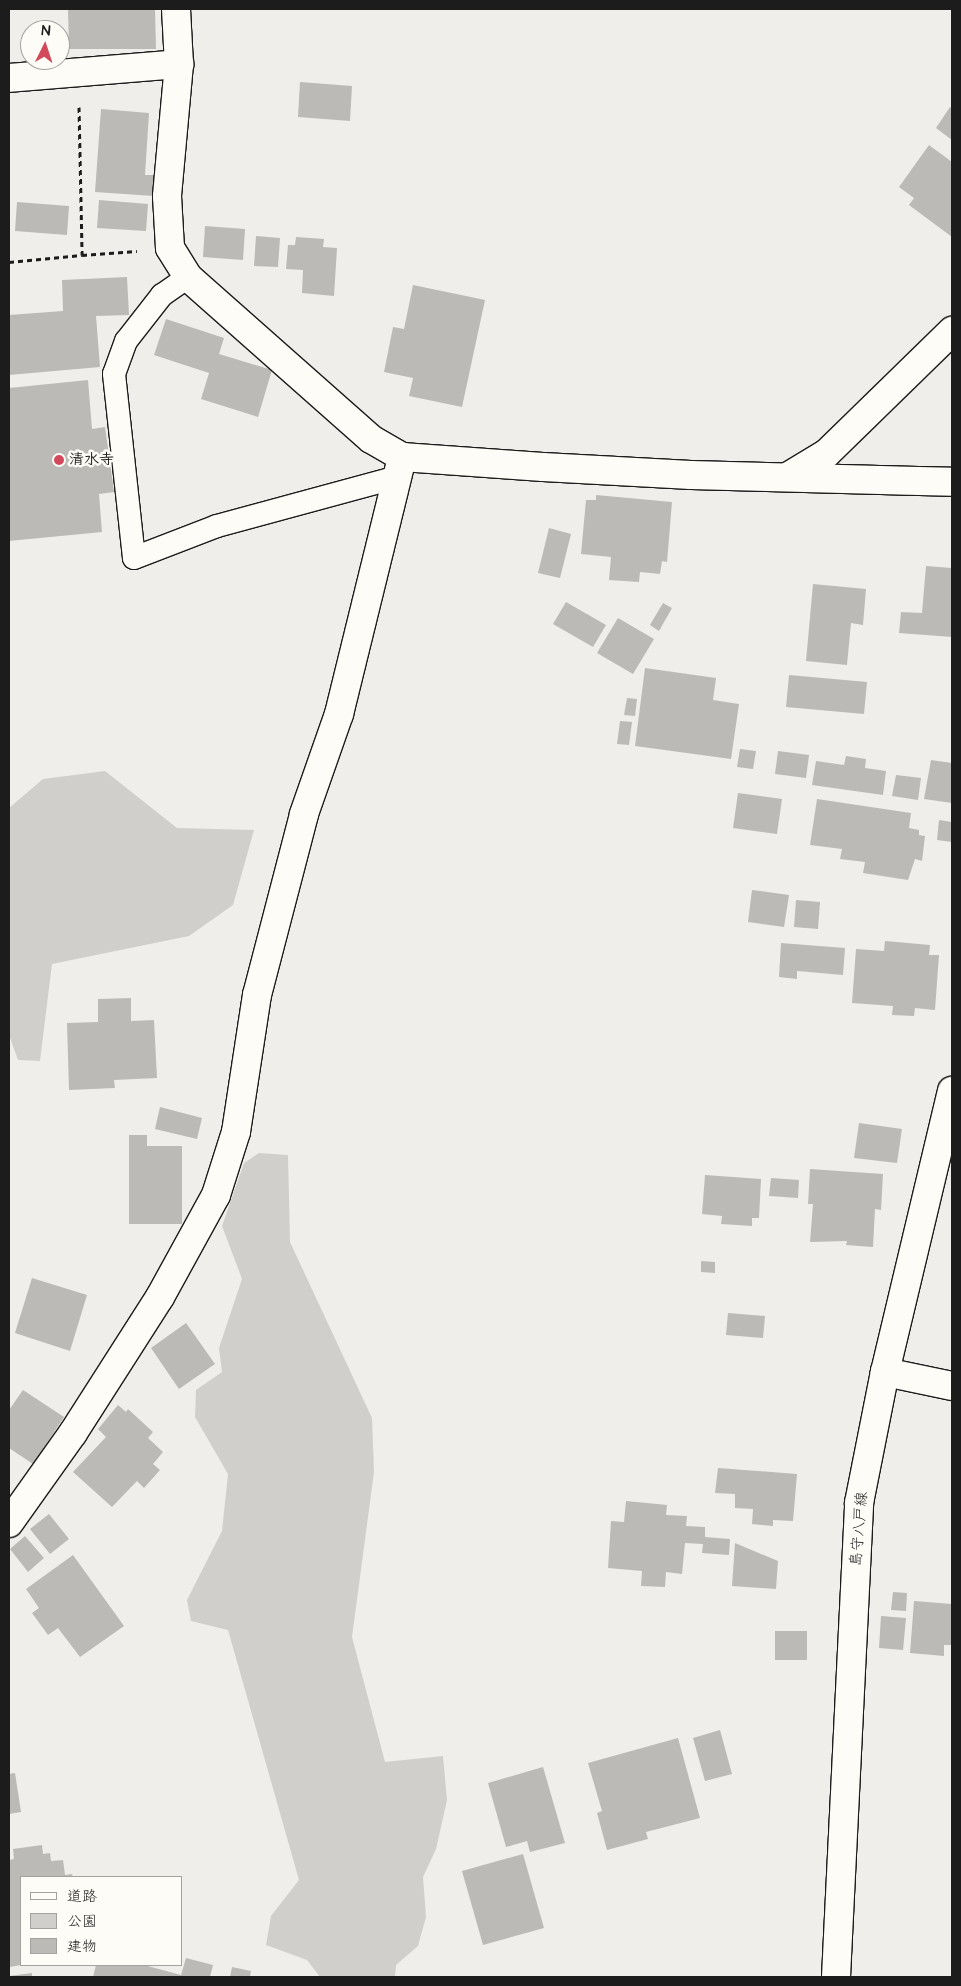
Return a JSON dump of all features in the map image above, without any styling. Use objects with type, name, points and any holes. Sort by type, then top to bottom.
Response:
[{"type":"street","points":[[176,9],[179,64],[166,196],[170,248],[188,277],[371,439],[399,467],[790,476],[952,482]]},
{"type":"street","points":[[9,78],[179,64]]},
{"type":"street","points":[[790,476],[826,453],[952,331]]},
{"type":"street","points":[[9,1523],[73,1433],[154,1305],[216,1194],[236,1132],[257,995],[304,814],[339,714],[399,467]]},
{"type":"street","name":"島守八戸線","points":[[836,1977],[859,1503],[885,1372],[952,1091]]},
{"type":"street","points":[[885,1372],[952,1386]]},
{"type":"lane","points":[[188,277],[162,295],[126,341],[114,374],[134,558],[217,526],[399,467]]},
{"type":"path","points":[[78,71],[82,255]]},
{"type":"path","points":[[9,262],[170,248]]},
{"type":"green space","points":[[105,771],[177,828],[254,830],[233,905],[189,936],[52,964],[40,1061],[18,1060],[9,1035],[9,808],[43,779]]},
{"type":"green space","points":[[259,1153],[288,1155],[290,1242],[372,1418],[374,1472],[352,1637],[385,1762],[443,1756],[447,1800],[436,1849],[423,1877],[426,1917],[418,1946],[396,1965],[395,1977],[320,1977],[307,1960],[266,1945],[271,1916],[299,1880],[228,1630],[191,1621],[187,1600],[222,1531],[228,1474],[195,1417],[196,1390],[222,1372],[219,1348],[242,1279],[222,1226],[244,1163]]},
{"type":"building","points":[[68,9],[155,9],[156,49],[70,49],[70,20],[68,20]]},
{"type":"building","points":[[300,82],[352,86],[350,121],[298,117]]},
{"type":"building","points":[[950,107],[952,109],[952,140],[936,128]]},
{"type":"building","points":[[101,109],[149,113],[145,175],[155,175],[154,196],[95,192]]},
{"type":"building","points":[[929,145],[952,162],[952,237],[909,205],[914,198],[899,187]]},
{"type":"building","points":[[99,200],[148,204],[146,231],[97,228]]},
{"type":"building","points":[[17,202],[69,206],[67,235],[15,231]]},
{"type":"building","points":[[205,226],[245,229],[243,260],[203,257]]},
{"type":"building","points":[[256,236],[280,238],[278,267],[254,266]]},
{"type":"building","points":[[296,237],[324,239],[323,247],[337,248],[334,296],[302,293],[303,270],[286,269],[288,245],[295,245]]},
{"type":"building","points":[[127,277],[129,315],[96,316],[100,367],[9,375],[9,315],[63,311],[62,280]]},
{"type":"building","points":[[413,285],[485,300],[462,407],[409,396],[413,378],[384,372],[393,327],[404,329]]},
{"type":"building","points":[[166,319],[224,338],[219,354],[272,370],[258,417],[201,399],[209,373],[154,355]]},
{"type":"building","name":"清水寺","points":[[88,380],[92,429],[105,427],[114,492],[99,494],[102,532],[9,541],[9,388]]},
{"type":"building","points":[[596,495],[672,502],[667,562],[662,561],[660,574],[640,572],[639,582],[609,580],[611,557],[581,554],[586,500],[596,500]]},
{"type":"building","points":[[549,528],[571,534],[560,578],[538,573]]},
{"type":"building","points":[[926,566],[952,568],[952,637],[899,633],[901,612],[922,613]]},
{"type":"building","points":[[813,584],[866,589],[863,625],[851,623],[847,665],[806,661]]},
{"type":"building","points":[[566,602],[606,625],[593,647],[553,624]]},
{"type":"building","points":[[663,603],[672,608],[659,631],[650,625]]},
{"type":"building","points":[[618,618],[654,639],[633,674],[597,653]]},
{"type":"building","points":[[645,668],[716,678],[713,700],[739,704],[731,759],[635,746]]},
{"type":"building","points":[[789,675],[867,682],[864,714],[786,707]]},
{"type":"building","points":[[627,698],[637,699],[635,716],[624,715]]},
{"type":"building","points":[[620,721],[632,722],[629,745],[617,744]]},
{"type":"building","points":[[740,749],[756,751],[753,769],[737,767]]},
{"type":"building","points":[[778,751],[809,755],[806,778],[775,774]]},
{"type":"building","points":[[846,756],[866,759],[865,768],[886,771],[883,795],[812,785],[816,761],[844,765]]},
{"type":"building","points":[[931,760],[952,763],[952,803],[924,799]]},
{"type":"building","points":[[896,775],[921,778],[918,800],[892,796]]},
{"type":"building","points":[[738,793],[782,799],[777,834],[733,828]]},
{"type":"building","points":[[817,799],[911,813],[909,828],[919,830],[919,835],[925,836],[922,861],[915,859],[908,880],[863,873],[865,862],[840,859],[842,849],[810,845]]},
{"type":"building","points":[[939,820],[952,822],[952,842],[937,840]]},
{"type":"building","points":[[752,890],[789,895],[784,927],[748,922]]},
{"type":"building","points":[[796,900],[820,902],[818,929],[794,927]]},
{"type":"building","points":[[885,941],[930,945],[929,955],[939,955],[935,1010],[915,1008],[914,1016],[892,1015],[893,1006],[852,1003],[856,949],[884,951]]},
{"type":"building","points":[[781,943],[845,948],[843,975],[797,971],[797,979],[779,977]]},
{"type":"building","points":[[131,998],[131,1021],[154,1020],[157,1078],[114,1080],[115,1088],[69,1090],[67,1023],[98,1022],[98,999]]},
{"type":"building","points":[[160,1107],[202,1118],[197,1139],[155,1129]]},
{"type":"building","points":[[859,1123],[902,1129],[897,1163],[854,1158]]},
{"type":"building","points":[[129,1135],[147,1135],[147,1146],[182,1146],[182,1224],[129,1224]]},
{"type":"building","points":[[810,1169],[883,1174],[881,1210],[875,1209],[873,1247],[846,1245],[847,1241],[810,1242],[813,1204],[808,1204]]},
{"type":"building","points":[[705,1175],[761,1179],[759,1218],[752,1218],[752,1226],[721,1224],[722,1216],[702,1214]]},
{"type":"building","points":[[771,1178],[799,1180],[798,1198],[769,1196]]},
{"type":"building","points":[[701,1261],[715,1262],[715,1273],[701,1272]]},
{"type":"building","points":[[32,1278],[87,1295],[70,1351],[15,1333]]},
{"type":"building","points":[[728,1313],[765,1316],[763,1338],[726,1335]]},
{"type":"building","points":[[186,1323],[215,1364],[179,1389],[151,1348]]},
{"type":"building","points":[[23,1390],[64,1417],[33,1464],[9,1448],[9,1410]]},
{"type":"building","points":[[118,1405],[126,1412],[128,1409],[153,1432],[148,1438],[163,1452],[153,1464],[160,1470],[144,1488],[137,1481],[112,1507],[73,1472],[106,1437],[98,1429]]},
{"type":"building","points":[[718,1468],[797,1474],[793,1521],[773,1520],[773,1526],[752,1524],[753,1509],[735,1508],[735,1494],[715,1493]]},
{"type":"building","points":[[626,1501],[667,1505],[666,1515],[687,1516],[686,1526],[705,1527],[705,1537],[730,1539],[729,1555],[702,1553],[703,1544],[685,1543],[682,1574],[666,1572],[665,1587],[641,1586],[642,1571],[608,1568],[611,1521],[624,1522]]},
{"type":"building","points":[[49,1514],[69,1539],[50,1554],[30,1529]]},
{"type":"building","points":[[25,1536],[44,1558],[28,1572],[10,1549]]},
{"type":"building","points":[[735,1543],[778,1561],[776,1589],[732,1586]]},
{"type":"building","points":[[73,1555],[124,1626],[80,1657],[58,1628],[48,1635],[32,1613],[39,1608],[26,1589]]},
{"type":"building","points":[[893,1592],[907,1593],[906,1611],[891,1610]]},
{"type":"building","points":[[914,1601],[952,1604],[952,1645],[944,1645],[944,1656],[910,1653]]},
{"type":"building","points":[[881,1616],[906,1618],[903,1650],[879,1648]]},
{"type":"building","points":[[775,1631],[807,1631],[807,1660],[775,1660]]},
{"type":"building","points":[[720,1730],[732,1774],[705,1781],[693,1738]]},
{"type":"building","points":[[678,1738],[700,1818],[646,1832],[648,1839],[607,1850],[597,1813],[602,1811],[588,1763]]},
{"type":"building","points":[[543,1767],[565,1843],[530,1852],[527,1841],[506,1847],[488,1783]]},
{"type":"building","points":[[15,1773],[21,1812],[9,1814],[9,1774]]},
{"type":"building","points":[[42,1845],[43,1854],[50,1853],[51,1861],[63,1860],[65,1875],[72,1874],[73,1876],[20,1876],[20,1965],[10,1967],[9,1860],[14,1859],[13,1849]]},
{"type":"building","points":[[523,1854],[544,1928],[483,1945],[462,1871]]},
{"type":"building","points":[[186,1958],[213,1965],[210,1977],[93,1977],[96,1966],[148,1966],[181,1975]]},
{"type":"building","points":[[232,1967],[251,1971],[250,1977],[230,1977]]},
{"type":"building","points":[[32,1973],[32,1977],[9,1977],[9,1976]]},
{"type":"place","name":"清水寺","points":[[59,460]]}]
